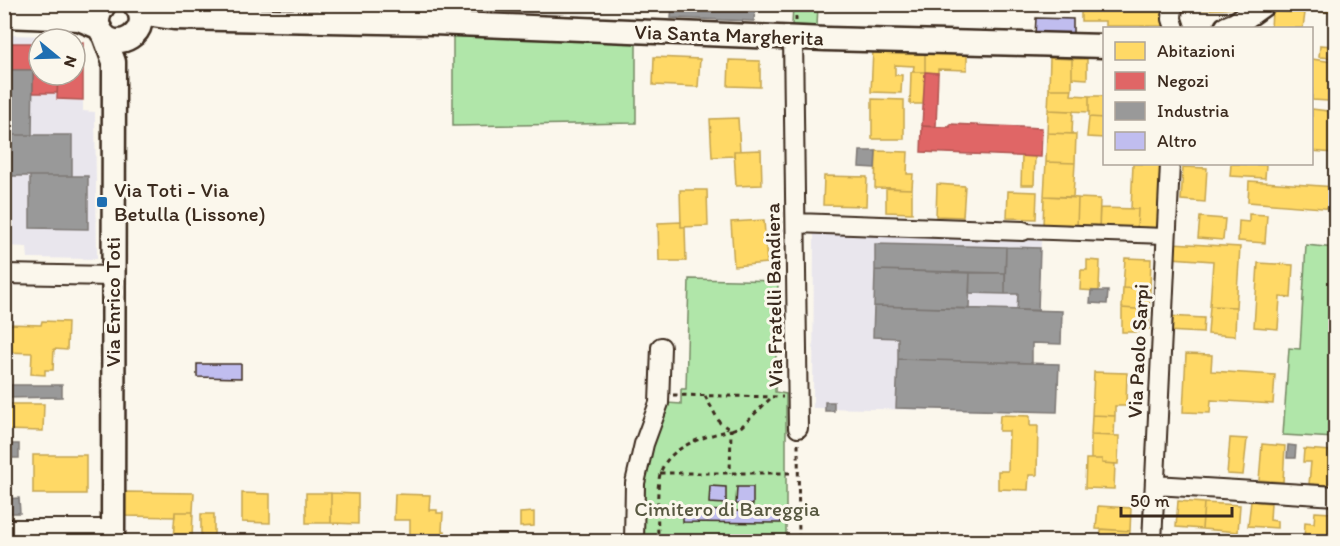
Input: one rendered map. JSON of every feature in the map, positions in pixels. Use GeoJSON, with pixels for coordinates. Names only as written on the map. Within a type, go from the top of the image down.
{"type":"FeatureCollection","features":[{"type":"Feature","properties":{"kind":"street"},"geometry":{"type":"LineString","coordinates":[[1173,4],[1172,19],[1175,27]]}},
{"type":"Feature","properties":{"kind":"street"},"geometry":{"type":"LineString","coordinates":[[1229,27],[1264,4]]}},
{"type":"Feature","properties":{"kind":"street","name":"Via Santa Margherita"},"geometry":{"type":"LineString","coordinates":[[98,19],[114,40],[134,19],[147,12],[174,18],[794,33],[1054,46],[1103,46]]}},
{"type":"Feature","properties":{"kind":"street"},"geometry":{"type":"LineString","coordinates":[[4,16],[98,19]]}},
{"type":"Feature","properties":{"kind":"street","name":"Via Enrico Toti"},"geometry":{"type":"LineString","coordinates":[[98,19],[114,62],[113,535]]}},
{"type":"Feature","properties":{"kind":"street","name":"Via Enrico Toti"},"geometry":{"type":"LineString","coordinates":[[114,62],[134,19]]}},
{"type":"Feature","properties":{"kind":"street","name":"Via Fratelli Bandiera"},"geometry":{"type":"LineString","coordinates":[[794,33],[798,428]]}},
{"type":"Feature","properties":{"kind":"street","name":"Via Paolo Sarpi"},"geometry":{"type":"LineString","coordinates":[[1152,542],[1170,165]]}},
{"type":"Feature","properties":{"kind":"street"},"geometry":{"type":"LineString","coordinates":[[796,224],[1166,236]]}},
{"type":"Feature","properties":{"kind":"street"},"geometry":{"type":"LineString","coordinates":[[4,274],[113,276]]}},
{"type":"Feature","properties":{"kind":"street"},"geometry":{"type":"LineString","coordinates":[[634,542],[635,483],[644,444],[659,403],[661,347]]}},
{"type":"Feature","properties":{"kind":"street"},"geometry":{"type":"LineString","coordinates":[[1155,485],[1335,496]]}},
{"type":"Feature","properties":{"kind":"street"},"geometry":{"type":"LineString","coordinates":[[4,529],[113,535]]}},
{"type":"Feature","properties":{"kind":"path"},"geometry":{"type":"LineString","coordinates":[[794,33],[796,4]]}},
{"type":"Feature","properties":{"kind":"path"},"geometry":{"type":"LineString","coordinates":[[659,395],[797,397]]}},
{"type":"Feature","properties":{"kind":"path"},"geometry":{"type":"LineString","coordinates":[[705,396],[720,423],[731,430]]}},
{"type":"Feature","properties":{"kind":"path"},"geometry":{"type":"LineString","coordinates":[[658,542],[660,474],[668,458],[702,437],[742,426],[772,397]]}},
{"type":"Feature","properties":{"kind":"path"},"geometry":{"type":"LineString","coordinates":[[798,428],[799,542]]}},
{"type":"Feature","properties":{"kind":"path"},"geometry":{"type":"LineString","coordinates":[[730,473],[731,430]]}},
{"type":"Feature","properties":{"kind":"path"},"geometry":{"type":"LineString","coordinates":[[660,474],[790,473]]}},
{"type":"Feature","properties":{"kind":"shaded area"},"geometry":{"type":"Polygon","coordinates":[[[5,35],[27,35],[27,87],[83,87],[83,111],[95,112],[97,259],[28,258],[27,247],[5,246],[5,35]]]}},
{"type":"Feature","properties":{"kind":"shaded area"},"geometry":{"type":"Polygon","coordinates":[[[814,233],[1041,240],[1038,310],[1061,344],[1032,343],[1032,363],[1059,364],[1057,412],[813,408],[814,233]]]}},
{"type":"Feature","properties":{"kind":"green space"},"geometry":{"type":"Polygon","coordinates":[[[793,5],[818,5],[817,26],[792,25],[793,5]]]}},
{"type":"Feature","properties":{"kind":"green space"},"geometry":{"type":"Polygon","coordinates":[[[453,35],[636,38],[636,123],[453,126],[453,35]]]}},
{"type":"Feature","properties":{"kind":"green space"},"geometry":{"type":"Polygon","coordinates":[[[1306,245],[1335,248],[1335,438],[1283,435],[1289,348],[1300,349],[1306,245]]]}},
{"type":"Feature","properties":{"kind":"green space","name":"Cimitero di Bareggia"},"geometry":{"type":"Polygon","coordinates":[[[689,279],[778,281],[775,392],[786,394],[786,541],[644,542],[645,473],[656,431],[667,403],[681,404],[681,389],[686,389],[689,279]]]}},
{"type":"Feature","properties":{"kind":"building: Abitazioni"},"geometry":{"type":"Polygon","coordinates":[[[1081,4],[1168,5],[1168,26],[1105,26],[1105,21],[1081,21],[1081,4]]]}},
{"type":"Feature","properties":{"kind":"building: Abitazioni"},"geometry":{"type":"Polygon","coordinates":[[[1176,4],[1199,4],[1199,10],[1177,12],[1176,4]]]}},
{"type":"Feature","properties":{"kind":"building: Abitazioni"},"geometry":{"type":"Polygon","coordinates":[[[1199,4],[1223,4],[1224,9],[1199,10],[1199,4]]]}},
{"type":"Feature","properties":{"kind":"building: Abitazioni"},"geometry":{"type":"Polygon","coordinates":[[[1223,4],[1246,4],[1243,7],[1224,9],[1223,4]]]}},
{"type":"Feature","properties":{"kind":"building: Abitazioni"},"geometry":{"type":"Polygon","coordinates":[[[1304,4],[1336,4],[1336,13],[1304,10],[1304,4]]]}},
{"type":"Feature","properties":{"kind":"building: Abitazioni"},"geometry":{"type":"Polygon","coordinates":[[[1272,11],[1305,13],[1303,27],[1271,27],[1272,11]]]}},
{"type":"Feature","properties":{"kind":"building: Abitazioni"},"geometry":{"type":"Polygon","coordinates":[[[1320,45],[1334,46],[1333,58],[1319,57],[1320,45]]]}},
{"type":"Feature","properties":{"kind":"building: Abitazioni"},"geometry":{"type":"Polygon","coordinates":[[[873,50],[925,52],[925,72],[913,72],[914,66],[895,65],[895,75],[902,75],[901,93],[871,92],[873,50]]]}},
{"type":"Feature","properties":{"kind":"building: Abitazioni"},"geometry":{"type":"Polygon","coordinates":[[[925,52],[967,53],[967,70],[938,69],[938,73],[925,72],[925,52]]]}},
{"type":"Feature","properties":{"kind":"building: Abitazioni"},"geometry":{"type":"Polygon","coordinates":[[[654,57],[700,59],[698,87],[653,85],[654,57]]]}},
{"type":"Feature","properties":{"kind":"building: Abitazioni"},"geometry":{"type":"Polygon","coordinates":[[[1050,58],[1072,59],[1072,89],[1049,89],[1050,58]]]}},
{"type":"Feature","properties":{"kind":"building: Abitazioni"},"geometry":{"type":"Polygon","coordinates":[[[1072,59],[1087,59],[1087,79],[1072,78],[1072,59]]]}},
{"type":"Feature","properties":{"kind":"building: Abitazioni"},"geometry":{"type":"Polygon","coordinates":[[[1313,59],[1333,62],[1329,101],[1313,100],[1313,59]]]}},
{"type":"Feature","properties":{"kind":"building: Abitazioni"},"geometry":{"type":"Polygon","coordinates":[[[729,60],[760,61],[760,87],[728,86],[729,60]]]}},
{"type":"Feature","properties":{"kind":"building: Abitazioni"},"geometry":{"type":"Polygon","coordinates":[[[911,72],[925,72],[923,104],[910,104],[911,72]]]}},
{"type":"Feature","properties":{"kind":"building: Abitazioni"},"geometry":{"type":"Polygon","coordinates":[[[1049,89],[1072,89],[1071,95],[1089,96],[1089,112],[1048,110],[1049,89]]]}},
{"type":"Feature","properties":{"kind":"building: Abitazioni"},"geometry":{"type":"Polygon","coordinates":[[[1089,96],[1103,96],[1103,118],[1089,117],[1089,96]]]}},
{"type":"Feature","properties":{"kind":"building: Abitazioni"},"geometry":{"type":"Polygon","coordinates":[[[872,99],[904,100],[904,139],[872,139],[872,99]]]}},
{"type":"Feature","properties":{"kind":"building: Abitazioni"},"geometry":{"type":"Polygon","coordinates":[[[1313,109],[1336,112],[1333,153],[1313,151],[1313,109]]]}},
{"type":"Feature","properties":{"kind":"building: Abitazioni"},"geometry":{"type":"Polygon","coordinates":[[[1048,110],[1073,111],[1072,134],[1047,133],[1048,110]]]}},
{"type":"Feature","properties":{"kind":"building: Abitazioni"},"geometry":{"type":"Polygon","coordinates":[[[1089,117],[1103,118],[1103,138],[1087,137],[1089,117]]]}},
{"type":"Feature","properties":{"kind":"building: Abitazioni"},"geometry":{"type":"Polygon","coordinates":[[[738,118],[740,151],[734,151],[734,156],[712,157],[710,119],[738,118]]]}},
{"type":"Feature","properties":{"kind":"building: Abitazioni"},"geometry":{"type":"Polygon","coordinates":[[[1047,133],[1076,134],[1075,163],[1046,162],[1047,133]]]}},
{"type":"Feature","properties":{"kind":"building: Abitazioni"},"geometry":{"type":"Polygon","coordinates":[[[761,150],[762,185],[736,186],[734,151],[761,150]]]}},
{"type":"Feature","properties":{"kind":"building: Abitazioni"},"geometry":{"type":"Polygon","coordinates":[[[876,151],[908,152],[907,174],[913,174],[912,189],[875,188],[876,151]]]}},
{"type":"Feature","properties":{"kind":"building: Abitazioni"},"geometry":{"type":"Polygon","coordinates":[[[1022,156],[1035,157],[1034,185],[1021,185],[1022,156]]]}},
{"type":"Feature","properties":{"kind":"building: Abitazioni"},"geometry":{"type":"Polygon","coordinates":[[[1046,162],[1075,163],[1073,197],[1044,196],[1046,162]]]}},
{"type":"Feature","properties":{"kind":"building: Abitazioni"},"geometry":{"type":"Polygon","coordinates":[[[1133,165],[1162,165],[1159,231],[1137,230],[1138,209],[1131,209],[1133,165]]]}},
{"type":"Feature","properties":{"kind":"building: Abitazioni"},"geometry":{"type":"Polygon","coordinates":[[[1231,165],[1266,165],[1265,178],[1230,176],[1231,165]]]}},
{"type":"Feature","properties":{"kind":"building: Abitazioni"},"geometry":{"type":"Polygon","coordinates":[[[1183,167],[1207,168],[1205,202],[1181,200],[1183,167]]]}},
{"type":"Feature","properties":{"kind":"building: Abitazioni"},"geometry":{"type":"Polygon","coordinates":[[[824,176],[867,177],[866,206],[823,205],[824,176]]]}},
{"type":"Feature","properties":{"kind":"building: Abitazioni"},"geometry":{"type":"Polygon","coordinates":[[[1249,181],[1336,187],[1335,209],[1248,202],[1249,181]]]}},
{"type":"Feature","properties":{"kind":"building: Abitazioni"},"geometry":{"type":"Polygon","coordinates":[[[937,184],[965,186],[963,217],[936,216],[937,184]]]}},
{"type":"Feature","properties":{"kind":"building: Abitazioni"},"geometry":{"type":"Polygon","coordinates":[[[886,188],[912,189],[912,213],[886,212],[886,188]]]}},
{"type":"Feature","properties":{"kind":"building: Abitazioni"},"geometry":{"type":"Polygon","coordinates":[[[680,190],[707,190],[708,226],[681,227],[680,190]]]}},
{"type":"Feature","properties":{"kind":"building: Abitazioni"},"geometry":{"type":"Polygon","coordinates":[[[1008,191],[1037,192],[1036,219],[1007,218],[1008,191]]]}},
{"type":"Feature","properties":{"kind":"building: Abitazioni"},"geometry":{"type":"Polygon","coordinates":[[[1044,196],[1078,198],[1077,228],[1043,226],[1044,196]]]}},
{"type":"Feature","properties":{"kind":"building: Abitazioni"},"geometry":{"type":"Polygon","coordinates":[[[1078,198],[1100,199],[1099,229],[1077,228],[1078,198]]]}},
{"type":"Feature","properties":{"kind":"building: Abitazioni"},"geometry":{"type":"Polygon","coordinates":[[[1100,208],[1138,209],[1137,230],[1099,229],[1100,208]]]}},
{"type":"Feature","properties":{"kind":"building: Abitazioni"},"geometry":{"type":"Polygon","coordinates":[[[1249,214],[1267,215],[1265,243],[1238,241],[1239,221],[1249,222],[1249,214]]]}},
{"type":"Feature","properties":{"kind":"building: Abitazioni"},"geometry":{"type":"Polygon","coordinates":[[[1200,217],[1225,219],[1223,240],[1198,238],[1200,217]]]}},
{"type":"Feature","properties":{"kind":"building: Abitazioni"},"geometry":{"type":"Polygon","coordinates":[[[764,220],[767,263],[734,266],[731,222],[764,220]]]}},
{"type":"Feature","properties":{"kind":"building: Abitazioni"},"geometry":{"type":"Polygon","coordinates":[[[681,222],[681,227],[685,227],[686,261],[659,261],[658,223],[681,222]]]}},
{"type":"Feature","properties":{"kind":"building: Abitazioni"},"geometry":{"type":"Polygon","coordinates":[[[1172,243],[1240,247],[1236,307],[1210,306],[1213,261],[1171,258],[1172,243]]]}},
{"type":"Feature","properties":{"kind":"building: Abitazioni"},"geometry":{"type":"Polygon","coordinates":[[[1125,258],[1151,259],[1150,289],[1123,288],[1125,258]]]}},
{"type":"Feature","properties":{"kind":"building: Abitazioni"},"geometry":{"type":"Polygon","coordinates":[[[1087,260],[1100,261],[1099,291],[1080,290],[1081,270],[1087,270],[1087,260]]]}},
{"type":"Feature","properties":{"kind":"building: Abitazioni"},"geometry":{"type":"Polygon","coordinates":[[[1258,263],[1293,265],[1291,298],[1280,297],[1278,329],[1254,327],[1258,263]]]}},
{"type":"Feature","properties":{"kind":"building: Abitazioni"},"geometry":{"type":"Polygon","coordinates":[[[1123,288],[1150,289],[1149,310],[1122,308],[1123,288]]]}},
{"type":"Feature","properties":{"kind":"building: Abitazioni"},"geometry":{"type":"Polygon","coordinates":[[[1210,306],[1236,307],[1235,336],[1208,334],[1210,306]]]}},
{"type":"Feature","properties":{"kind":"building: Abitazioni"},"geometry":{"type":"Polygon","coordinates":[[[1122,308],[1149,310],[1149,329],[1140,328],[1140,332],[1122,332],[1122,308]]]}},
{"type":"Feature","properties":{"kind":"building: Abitazioni"},"geometry":{"type":"Polygon","coordinates":[[[1167,316],[1204,318],[1203,333],[1166,331],[1167,316]]]}},
{"type":"Feature","properties":{"kind":"building: Abitazioni"},"geometry":{"type":"Polygon","coordinates":[[[42,321],[68,322],[67,350],[54,349],[53,370],[45,370],[45,375],[31,374],[32,353],[7,352],[7,324],[41,325],[42,321]]]}},
{"type":"Feature","properties":{"kind":"building: Abitazioni"},"geometry":{"type":"Polygon","coordinates":[[[1186,354],[1212,355],[1211,371],[1275,375],[1273,404],[1211,400],[1210,413],[1183,412],[1186,354]]]}},
{"type":"Feature","properties":{"kind":"building: Abitazioni"},"geometry":{"type":"Polygon","coordinates":[[[1094,372],[1127,373],[1126,406],[1115,406],[1115,416],[1092,415],[1094,372]]]}},
{"type":"Feature","properties":{"kind":"building: Abitazioni"},"geometry":{"type":"Polygon","coordinates":[[[4,404],[44,404],[43,431],[4,430],[4,404]]]}},
{"type":"Feature","properties":{"kind":"building: Abitazioni"},"geometry":{"type":"Polygon","coordinates":[[[1000,415],[1030,416],[1030,426],[1038,426],[1037,475],[1029,475],[1028,490],[998,489],[998,471],[1008,471],[1009,431],[999,431],[1000,415]]]}},
{"type":"Feature","properties":{"kind":"building: Abitazioni"},"geometry":{"type":"Polygon","coordinates":[[[1092,415],[1115,416],[1114,436],[1091,435],[1092,415]]]}},
{"type":"Feature","properties":{"kind":"building: Abitazioni"},"geometry":{"type":"Polygon","coordinates":[[[1091,435],[1119,436],[1118,464],[1102,463],[1102,459],[1091,459],[1091,435]]]}},
{"type":"Feature","properties":{"kind":"building: Abitazioni"},"geometry":{"type":"Polygon","coordinates":[[[1230,438],[1247,439],[1243,475],[1227,474],[1230,438]]]}},
{"type":"Feature","properties":{"kind":"building: Abitazioni"},"geometry":{"type":"Polygon","coordinates":[[[1262,444],[1285,446],[1283,482],[1259,480],[1262,444]]]}},
{"type":"Feature","properties":{"kind":"building: Abitazioni"},"geometry":{"type":"Polygon","coordinates":[[[1304,449],[1332,451],[1330,485],[1309,484],[1311,462],[1303,462],[1304,449]]]}},
{"type":"Feature","properties":{"kind":"building: Abitazioni"},"geometry":{"type":"Polygon","coordinates":[[[33,455],[86,455],[86,494],[33,494],[33,455]]]}},
{"type":"Feature","properties":{"kind":"building: Abitazioni"},"geometry":{"type":"Polygon","coordinates":[[[1086,459],[1102,459],[1102,463],[1115,464],[1114,489],[1085,488],[1086,459]]]}},
{"type":"Feature","properties":{"kind":"building: Abitazioni"},"geometry":{"type":"Polygon","coordinates":[[[124,492],[194,493],[193,512],[175,512],[175,517],[125,516],[124,492]]]}},
{"type":"Feature","properties":{"kind":"building: Abitazioni"},"geometry":{"type":"Polygon","coordinates":[[[242,493],[270,494],[270,523],[242,522],[242,493]]]}},
{"type":"Feature","properties":{"kind":"building: Abitazioni"},"geometry":{"type":"Polygon","coordinates":[[[306,493],[331,493],[331,523],[306,523],[306,493]]]}},
{"type":"Feature","properties":{"kind":"building: Abitazioni"},"geometry":{"type":"Polygon","coordinates":[[[331,493],[358,494],[358,524],[331,523],[331,493]]]}},
{"type":"Feature","properties":{"kind":"building: Abitazioni"},"geometry":{"type":"Polygon","coordinates":[[[395,494],[430,495],[429,510],[443,513],[442,531],[445,531],[445,542],[410,542],[410,520],[394,520],[395,494]]]}},
{"type":"Feature","properties":{"kind":"building: Abitazioni"},"geometry":{"type":"Polygon","coordinates":[[[1178,501],[1204,503],[1202,529],[1176,527],[1178,501]]]}},
{"type":"Feature","properties":{"kind":"building: Abitazioni"},"geometry":{"type":"Polygon","coordinates":[[[1251,501],[1271,503],[1270,520],[1277,521],[1277,528],[1248,526],[1251,501]]]}},
{"type":"Feature","properties":{"kind":"building: Abitazioni"},"geometry":{"type":"Polygon","coordinates":[[[1204,503],[1240,505],[1238,532],[1202,529],[1204,503]]]}},
{"type":"Feature","properties":{"kind":"building: Abitazioni"},"geometry":{"type":"Polygon","coordinates":[[[1098,506],[1131,508],[1130,531],[1096,529],[1098,506]]]}},
{"type":"Feature","properties":{"kind":"building: Abitazioni"},"geometry":{"type":"Polygon","coordinates":[[[175,512],[193,512],[192,539],[173,539],[175,512]]]}},
{"type":"Feature","properties":{"kind":"building: Abitazioni"},"geometry":{"type":"Polygon","coordinates":[[[534,512],[534,526],[520,527],[520,513],[534,512]]]}},
{"type":"Feature","properties":{"kind":"building: Abitazioni"},"geometry":{"type":"Polygon","coordinates":[[[1315,512],[1331,513],[1329,542],[1304,540],[1305,522],[1314,523],[1315,512]]]}},
{"type":"Feature","properties":{"kind":"building: Abitazioni"},"geometry":{"type":"Polygon","coordinates":[[[201,514],[214,514],[214,542],[201,542],[201,514]]]}},
{"type":"Feature","properties":{"kind":"building: Abitazioni"},"geometry":{"type":"Polygon","coordinates":[[[1101,529],[1130,531],[1129,542],[1101,542],[1101,529]]]}},
{"type":"Feature","properties":{"kind":"building: Abitazioni"},"geometry":{"type":"Polygon","coordinates":[[[126,537],[144,537],[143,542],[126,542],[126,537]]]}},
{"type":"Feature","properties":{"kind":"building: Abitazioni"},"geometry":{"type":"Polygon","coordinates":[[[273,537],[273,542],[241,542],[241,538],[273,537]]]}},
{"type":"Feature","properties":{"kind":"building: Abitazioni"},"geometry":{"type":"Polygon","coordinates":[[[295,538],[332,539],[331,542],[295,542],[295,538]]]}},
{"type":"Feature","properties":{"kind":"building: Negozi"},"geometry":{"type":"Polygon","coordinates":[[[5,43],[27,43],[27,70],[5,70],[5,43]]]}},
{"type":"Feature","properties":{"kind":"building: Negozi"},"geometry":{"type":"Polygon","coordinates":[[[925,72],[938,73],[936,127],[922,126],[925,72]]]}},
{"type":"Feature","properties":{"kind":"building: Negozi"},"geometry":{"type":"Polygon","coordinates":[[[33,87],[57,87],[57,93],[33,93],[33,87]]]}},
{"type":"Feature","properties":{"kind":"building: Negozi"},"geometry":{"type":"Polygon","coordinates":[[[58,87],[83,87],[83,100],[57,99],[58,87]]]}},
{"type":"Feature","properties":{"kind":"building: Negozi"},"geometry":{"type":"Polygon","coordinates":[[[950,124],[1042,128],[1041,157],[921,152],[922,126],[950,127],[950,124]]]}},
{"type":"Feature","properties":{"kind":"building: Industria"},"geometry":{"type":"Polygon","coordinates":[[[672,4],[682,4],[681,8],[755,11],[754,21],[671,18],[672,4]]]}},
{"type":"Feature","properties":{"kind":"building: Industria"},"geometry":{"type":"Polygon","coordinates":[[[4,70],[27,70],[27,87],[33,87],[32,135],[4,135],[4,70]]]}},
{"type":"Feature","properties":{"kind":"building: Industria"},"geometry":{"type":"Polygon","coordinates":[[[4,135],[72,135],[72,176],[4,176],[4,135]]]}},
{"type":"Feature","properties":{"kind":"building: Industria"},"geometry":{"type":"Polygon","coordinates":[[[860,151],[876,151],[875,168],[859,167],[860,151]]]}},
{"type":"Feature","properties":{"kind":"building: Industria"},"geometry":{"type":"Polygon","coordinates":[[[30,176],[88,176],[88,229],[30,228],[30,176]]]}},
{"type":"Feature","properties":{"kind":"building: Industria"},"geometry":{"type":"Polygon","coordinates":[[[875,244],[1006,247],[1005,273],[875,270],[875,244]]]}},
{"type":"Feature","properties":{"kind":"building: Industria"},"geometry":{"type":"Polygon","coordinates":[[[1006,247],[1040,248],[1038,311],[1017,310],[1018,294],[1005,294],[1006,247]]]}},
{"type":"Feature","properties":{"kind":"building: Industria"},"geometry":{"type":"Polygon","coordinates":[[[875,270],[970,273],[969,309],[874,306],[875,270]]]}},
{"type":"Feature","properties":{"kind":"building: Industria"},"geometry":{"type":"Polygon","coordinates":[[[970,273],[1005,273],[1005,294],[969,293],[970,273]]]}},
{"type":"Feature","properties":{"kind":"building: Industria"},"geometry":{"type":"Polygon","coordinates":[[[1091,291],[1108,291],[1107,304],[1090,303],[1091,291]]]}},
{"type":"Feature","properties":{"kind":"building: Industria"},"geometry":{"type":"Polygon","coordinates":[[[874,306],[1062,311],[1061,344],[1032,343],[1032,363],[898,359],[898,338],[873,337],[874,306]]]}},
{"type":"Feature","properties":{"kind":"building: Industria"},"geometry":{"type":"Polygon","coordinates":[[[898,359],[1059,364],[1057,412],[896,408],[898,359]]]}},
{"type":"Feature","properties":{"kind":"building: Industria"},"geometry":{"type":"Polygon","coordinates":[[[4,385],[62,385],[62,397],[4,398],[4,385]]]}},
{"type":"Feature","properties":{"kind":"building: Industria"},"geometry":{"type":"Polygon","coordinates":[[[825,402],[834,402],[834,411],[825,411],[825,402]]]}},
{"type":"Feature","properties":{"kind":"building: Industria"},"geometry":{"type":"Polygon","coordinates":[[[4,444],[19,444],[19,458],[4,458],[4,444]]]}},
{"type":"Feature","properties":{"kind":"building: Industria"},"geometry":{"type":"Polygon","coordinates":[[[1288,445],[1296,446],[1295,458],[1287,458],[1288,445]]]}},
{"type":"Feature","properties":{"kind":"building: Industria"},"geometry":{"type":"Polygon","coordinates":[[[19,498],[20,513],[4,513],[4,499],[19,498]]]}},
{"type":"Feature","properties":{"kind":"building: Altro"},"geometry":{"type":"Polygon","coordinates":[[[1036,18],[1073,19],[1073,35],[1035,35],[1036,18]]]}},
{"type":"Feature","properties":{"kind":"building: Altro"},"geometry":{"type":"Polygon","coordinates":[[[197,364],[241,364],[241,378],[197,377],[197,364]]]}},
{"type":"Feature","properties":{"kind":"building: Altro"},"geometry":{"type":"Polygon","coordinates":[[[710,486],[726,487],[726,504],[709,503],[710,486]]]}},
{"type":"Feature","properties":{"kind":"building: Altro"},"geometry":{"type":"Polygon","coordinates":[[[737,487],[753,487],[753,505],[736,504],[737,487]]]}},
{"type":"Feature","properties":{"kind":"building: Altro"},"geometry":{"type":"Polygon","coordinates":[[[683,510],[781,512],[781,523],[683,522],[683,510]]]}},
{"type":"Feature","properties":{"kind":"place","name":"Via Toti - Via Betulla (Lissone)"},"geometry":{"type":"Point","coordinates":[102,202]}}]}
